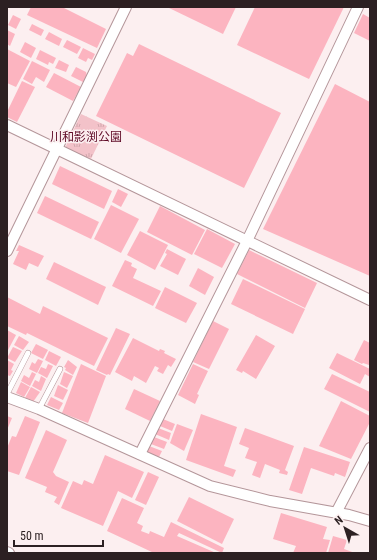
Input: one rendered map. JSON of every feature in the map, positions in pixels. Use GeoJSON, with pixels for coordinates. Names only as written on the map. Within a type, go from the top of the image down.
{"type":"FeatureCollection","features":[{"type":"Feature","properties":{"kind":"street"},"geometry":{"type":"LineString","coordinates":[[7,251],[126,7]]}},
{"type":"Feature","properties":{"kind":"street"},"geometry":{"type":"LineString","coordinates":[[140,454],[247,241],[358,7]]}},
{"type":"Feature","properties":{"kind":"street"},"geometry":{"type":"LineString","coordinates":[[7,125],[370,300]]}},
{"type":"Feature","properties":{"kind":"street"},"geometry":{"type":"LineString","coordinates":[[7,397],[140,454],[210,486],[270,501],[370,521]]}},
{"type":"Feature","properties":{"kind":"street"},"geometry":{"type":"LineString","coordinates":[[336,513],[370,448]]}},
{"type":"Feature","properties":{"kind":"lane"},"geometry":{"type":"LineString","coordinates":[[7,394],[28,353]]}},
{"type":"Feature","properties":{"kind":"lane"},"geometry":{"type":"LineString","coordinates":[[39,410],[60,369]]}},
{"type":"Feature","properties":{"kind":"green space","name":"川和影渕公園"},"geometry":{"type":"Polygon","coordinates":[[[81,114],[107,126],[91,159],[65,148],[81,114]]]}},
{"type":"Feature","properties":{"kind":"building"},"geometry":{"type":"Polygon","coordinates":[[[31,7],[62,7],[106,29],[97,48],[27,15],[31,7]]]}},
{"type":"Feature","properties":{"kind":"building"},"geometry":{"type":"Polygon","coordinates":[[[167,7],[236,7],[223,34],[167,7]]]}},
{"type":"Feature","properties":{"kind":"building"},"geometry":{"type":"Polygon","coordinates":[[[255,7],[344,7],[309,79],[237,45],[255,7]]]}},
{"type":"Feature","properties":{"kind":"building"},"geometry":{"type":"Polygon","coordinates":[[[363,14],[370,18],[370,41],[354,33],[363,14]]]}},
{"type":"Feature","properties":{"kind":"building"},"geometry":{"type":"Polygon","coordinates":[[[13,15],[21,19],[16,29],[8,25],[13,15]]]}},
{"type":"Feature","properties":{"kind":"building"},"geometry":{"type":"Polygon","coordinates":[[[32,24],[44,30],[41,36],[29,30],[32,24]]]}},
{"type":"Feature","properties":{"kind":"building"},"geometry":{"type":"Polygon","coordinates":[[[7,30],[15,34],[10,46],[7,44],[7,30]]]}},
{"type":"Feature","properties":{"kind":"building"},"geometry":{"type":"Polygon","coordinates":[[[49,32],[62,39],[59,46],[45,39],[49,32]]]}},
{"type":"Feature","properties":{"kind":"building"},"geometry":{"type":"Polygon","coordinates":[[[67,40],[81,47],[77,54],[63,47],[67,40]]]}},
{"type":"Feature","properties":{"kind":"building"},"geometry":{"type":"Polygon","coordinates":[[[25,42],[36,48],[31,58],[20,52],[25,42]]]}},
{"type":"Feature","properties":{"kind":"building"},"geometry":{"type":"Polygon","coordinates":[[[139,44],[281,113],[244,188],[96,116],[127,53],[133,56],[139,44]]]}},
{"type":"Feature","properties":{"kind":"building"},"geometry":{"type":"Polygon","coordinates":[[[83,48],[95,54],[92,60],[88,58],[86,62],[78,58],[83,48]]]}},
{"type":"Feature","properties":{"kind":"building"},"geometry":{"type":"Polygon","coordinates":[[[7,49],[30,61],[16,87],[7,83],[7,49]]]}},
{"type":"Feature","properties":{"kind":"building"},"geometry":{"type":"Polygon","coordinates":[[[40,50],[56,58],[53,64],[49,62],[48,65],[36,59],[40,50]]]}},
{"type":"Feature","properties":{"kind":"building"},"geometry":{"type":"Polygon","coordinates":[[[59,60],[69,65],[66,72],[55,68],[59,60]]]}},
{"type":"Feature","properties":{"kind":"building"},"geometry":{"type":"Polygon","coordinates":[[[32,61],[50,70],[44,82],[36,77],[32,84],[23,79],[32,61]]]}},
{"type":"Feature","properties":{"kind":"building"},"geometry":{"type":"Polygon","coordinates":[[[76,67],[86,72],[87,76],[83,82],[71,76],[76,67]]]}},
{"type":"Feature","properties":{"kind":"building"},"geometry":{"type":"Polygon","coordinates":[[[54,73],[81,87],[73,101],[46,87],[54,73]]]}},
{"type":"Feature","properties":{"kind":"building"},"geometry":{"type":"Polygon","coordinates":[[[22,81],[35,87],[17,122],[7,117],[7,112],[22,81]]]}},
{"type":"Feature","properties":{"kind":"building"},"geometry":{"type":"Polygon","coordinates":[[[335,84],[370,102],[370,276],[263,229],[335,84]]]}},
{"type":"Feature","properties":{"kind":"building"},"geometry":{"type":"Polygon","coordinates":[[[60,166],[112,191],[104,209],[52,184],[60,166]]]}},
{"type":"Feature","properties":{"kind":"building"},"geometry":{"type":"Polygon","coordinates":[[[118,189],[128,194],[121,207],[112,202],[118,189]]]}},
{"type":"Feature","properties":{"kind":"building"},"geometry":{"type":"Polygon","coordinates":[[[45,196],[99,222],[91,239],[37,213],[45,196]]]}},
{"type":"Feature","properties":{"kind":"building"},"geometry":{"type":"Polygon","coordinates":[[[111,205],[139,219],[121,253],[94,239],[111,205]]]}},
{"type":"Feature","properties":{"kind":"building"},"geometry":{"type":"Polygon","coordinates":[[[160,206],[205,230],[192,255],[147,232],[160,206]]]}},
{"type":"Feature","properties":{"kind":"building"},"geometry":{"type":"Polygon","coordinates":[[[207,229],[235,244],[222,268],[194,254],[207,229]]]}},
{"type":"Feature","properties":{"kind":"building"},"geometry":{"type":"Polygon","coordinates":[[[140,231],[168,245],[155,270],[127,255],[140,231]]]}},
{"type":"Feature","properties":{"kind":"building"},"geometry":{"type":"Polygon","coordinates":[[[19,245],[44,256],[38,267],[29,263],[26,270],[13,264],[19,251],[16,251],[19,245]]]}},
{"type":"Feature","properties":{"kind":"building"},"geometry":{"type":"Polygon","coordinates":[[[167,249],[186,259],[178,275],[160,266],[167,254],[165,253],[167,249]]]}},
{"type":"Feature","properties":{"kind":"building"},"geometry":{"type":"Polygon","coordinates":[[[249,250],[317,283],[305,308],[237,274],[249,250]]]}},
{"type":"Feature","properties":{"kind":"building"},"geometry":{"type":"Polygon","coordinates":[[[125,260],[132,263],[131,266],[137,269],[133,278],[161,291],[153,306],[112,286],[125,260]]]}},
{"type":"Feature","properties":{"kind":"building"},"geometry":{"type":"Polygon","coordinates":[[[54,262],[106,287],[98,305],[46,279],[54,262]]]}},
{"type":"Feature","properties":{"kind":"building"},"geometry":{"type":"Polygon","coordinates":[[[198,268],[214,277],[205,295],[189,286],[198,268]]]}},
{"type":"Feature","properties":{"kind":"building"},"geometry":{"type":"Polygon","coordinates":[[[243,279],[305,309],[293,334],[231,304],[243,279]]]}},
{"type":"Feature","properties":{"kind":"building"},"geometry":{"type":"Polygon","coordinates":[[[165,287],[197,303],[186,323],[155,308],[165,287]]]}},
{"type":"Feature","properties":{"kind":"building"},"geometry":{"type":"Polygon","coordinates":[[[7,297],[40,314],[43,306],[108,338],[94,366],[27,333],[26,335],[7,326],[7,297]]]}},
{"type":"Feature","properties":{"kind":"building"},"geometry":{"type":"Polygon","coordinates":[[[213,321],[229,329],[209,369],[193,362],[213,321]]]}},
{"type":"Feature","properties":{"kind":"building"},"geometry":{"type":"Polygon","coordinates":[[[116,328],[130,334],[110,375],[107,375],[96,370],[116,328]]]}},
{"type":"Feature","properties":{"kind":"building"},"geometry":{"type":"Polygon","coordinates":[[[7,330],[16,335],[7,352],[7,330]]]}},
{"type":"Feature","properties":{"kind":"building"},"geometry":{"type":"Polygon","coordinates":[[[256,335],[275,346],[256,379],[243,371],[242,373],[236,370],[256,335]]]}},
{"type":"Feature","properties":{"kind":"building"},"geometry":{"type":"Polygon","coordinates":[[[19,336],[29,342],[23,350],[14,345],[19,336]]]}},
{"type":"Feature","properties":{"kind":"building"},"geometry":{"type":"Polygon","coordinates":[[[133,338],[159,351],[160,349],[165,351],[164,353],[176,359],[171,367],[168,365],[163,374],[157,371],[159,368],[155,366],[146,383],[134,376],[132,381],[115,372],[133,338]]]}},
{"type":"Feature","properties":{"kind":"building"},"geometry":{"type":"Polygon","coordinates":[[[364,340],[370,343],[369,365],[362,364],[354,360],[364,340]]]}},
{"type":"Feature","properties":{"kind":"building"},"geometry":{"type":"Polygon","coordinates":[[[36,344],[48,350],[43,359],[31,353],[36,344]]]}},
{"type":"Feature","properties":{"kind":"building"},"geometry":{"type":"Polygon","coordinates":[[[13,347],[22,351],[15,362],[7,358],[13,347]]]}},
{"type":"Feature","properties":{"kind":"building"},"geometry":{"type":"Polygon","coordinates":[[[49,351],[61,357],[56,366],[45,360],[49,351]]]}},
{"type":"Feature","properties":{"kind":"building"},"geometry":{"type":"Polygon","coordinates":[[[337,353],[370,369],[370,377],[365,374],[360,384],[329,368],[337,353]]]}},
{"type":"Feature","properties":{"kind":"building"},"geometry":{"type":"Polygon","coordinates":[[[38,359],[43,361],[37,373],[29,369],[32,362],[35,364],[38,359]]]}},
{"type":"Feature","properties":{"kind":"building"},"geometry":{"type":"Polygon","coordinates":[[[7,360],[14,364],[11,370],[13,371],[10,376],[7,375],[7,360]]]}},
{"type":"Feature","properties":{"kind":"building"},"geometry":{"type":"Polygon","coordinates":[[[68,360],[77,367],[73,375],[65,370],[66,368],[64,367],[68,360]]]}},
{"type":"Feature","properties":{"kind":"building"},"geometry":{"type":"Polygon","coordinates":[[[48,364],[53,366],[47,378],[38,373],[41,367],[46,369],[48,364]]]}},
{"type":"Feature","properties":{"kind":"building"},"geometry":{"type":"Polygon","coordinates":[[[81,364],[106,376],[88,423],[62,413],[81,364]]]}},
{"type":"Feature","properties":{"kind":"building"},"geometry":{"type":"Polygon","coordinates":[[[193,364],[208,371],[197,394],[199,395],[195,404],[178,395],[193,364]]]}},
{"type":"Feature","properties":{"kind":"building"},"geometry":{"type":"Polygon","coordinates":[[[32,372],[36,374],[30,386],[21,381],[24,375],[29,378],[32,372]]]}},
{"type":"Feature","properties":{"kind":"building"},"geometry":{"type":"Polygon","coordinates":[[[64,372],[73,376],[67,388],[60,384],[64,372]]]}},
{"type":"Feature","properties":{"kind":"building"},"geometry":{"type":"Polygon","coordinates":[[[332,374],[370,392],[370,412],[324,389],[332,374]]]}},
{"type":"Feature","properties":{"kind":"building"},"geometry":{"type":"Polygon","coordinates":[[[41,376],[46,379],[41,391],[32,386],[35,380],[39,382],[41,376]]]}},
{"type":"Feature","properties":{"kind":"building"},"geometry":{"type":"Polygon","coordinates":[[[21,382],[30,387],[24,397],[16,393],[21,382]]]}},
{"type":"Feature","properties":{"kind":"building"},"geometry":{"type":"Polygon","coordinates":[[[58,385],[68,390],[63,400],[54,396],[58,385]]]}},
{"type":"Feature","properties":{"kind":"building"},"geometry":{"type":"Polygon","coordinates":[[[31,387],[40,392],[33,402],[25,398],[31,387]]]}},
{"type":"Feature","properties":{"kind":"building"},"geometry":{"type":"Polygon","coordinates":[[[134,389],[160,401],[150,421],[125,409],[134,389]]]}},
{"type":"Feature","properties":{"kind":"building"},"geometry":{"type":"Polygon","coordinates":[[[51,397],[63,403],[59,410],[47,405],[51,397]]]}},
{"type":"Feature","properties":{"kind":"building"},"geometry":{"type":"Polygon","coordinates":[[[341,401],[370,416],[370,422],[351,459],[319,446],[341,401]]]}},
{"type":"Feature","properties":{"kind":"building"},"geometry":{"type":"Polygon","coordinates":[[[201,414],[237,427],[224,466],[236,470],[233,477],[186,460],[201,414]]]}},
{"type":"Feature","properties":{"kind":"building"},"geometry":{"type":"Polygon","coordinates":[[[7,416],[12,418],[7,430],[7,416]]]}},
{"type":"Feature","properties":{"kind":"building"},"geometry":{"type":"Polygon","coordinates":[[[25,416],[40,422],[19,475],[7,471],[7,448],[12,436],[16,437],[25,416]]]}},
{"type":"Feature","properties":{"kind":"building"},"geometry":{"type":"Polygon","coordinates":[[[163,419],[175,424],[172,431],[160,426],[163,419]]]}},
{"type":"Feature","properties":{"kind":"building"},"geometry":{"type":"Polygon","coordinates":[[[177,424],[193,430],[184,451],[170,443],[177,424]]]}},
{"type":"Feature","properties":{"kind":"building"},"geometry":{"type":"Polygon","coordinates":[[[158,428],[171,433],[169,440],[155,434],[158,428]]]}},
{"type":"Feature","properties":{"kind":"building"},"geometry":{"type":"Polygon","coordinates":[[[245,428],[294,446],[285,470],[288,472],[287,475],[279,473],[280,470],[265,464],[260,478],[252,475],[257,462],[245,458],[249,448],[239,444],[245,428]]]}},
{"type":"Feature","properties":{"kind":"building"},"geometry":{"type":"Polygon","coordinates":[[[46,430],[67,440],[53,472],[56,476],[69,482],[59,505],[54,502],[57,497],[45,492],[47,487],[25,478],[46,430]]]}},
{"type":"Feature","properties":{"kind":"building"},"geometry":{"type":"Polygon","coordinates":[[[154,437],[167,442],[164,449],[151,444],[154,437]]]}},
{"type":"Feature","properties":{"kind":"building"},"geometry":{"type":"Polygon","coordinates":[[[149,446],[162,451],[159,457],[147,452],[149,446]]]}},
{"type":"Feature","properties":{"kind":"building"},"geometry":{"type":"Polygon","coordinates":[[[304,447],[350,462],[345,477],[335,473],[334,476],[311,468],[302,494],[289,490],[304,447]]]}},
{"type":"Feature","properties":{"kind":"building"},"geometry":{"type":"Polygon","coordinates":[[[105,455],[144,472],[132,498],[118,491],[103,526],[61,508],[73,481],[82,485],[84,480],[93,484],[105,455]]]}},
{"type":"Feature","properties":{"kind":"building"},"geometry":{"type":"Polygon","coordinates":[[[148,472],[159,477],[146,505],[135,500],[148,472]]]}},
{"type":"Feature","properties":{"kind":"building"},"geometry":{"type":"Polygon","coordinates":[[[189,497],[234,519],[222,544],[177,521],[189,497]]]}},
{"type":"Feature","properties":{"kind":"building"},"geometry":{"type":"Polygon","coordinates":[[[122,498],[144,508],[137,523],[143,526],[141,531],[149,534],[150,531],[164,537],[171,522],[224,548],[222,553],[179,533],[177,536],[216,553],[154,553],[107,531],[122,498]]]}},
{"type":"Feature","properties":{"kind":"building"},"geometry":{"type":"Polygon","coordinates":[[[281,513],[327,527],[323,539],[330,540],[326,553],[293,553],[296,546],[273,539],[281,513]]]}},
{"type":"Feature","properties":{"kind":"building"},"geometry":{"type":"Polygon","coordinates":[[[333,536],[347,540],[344,549],[355,553],[328,553],[333,536]]]}}]}
